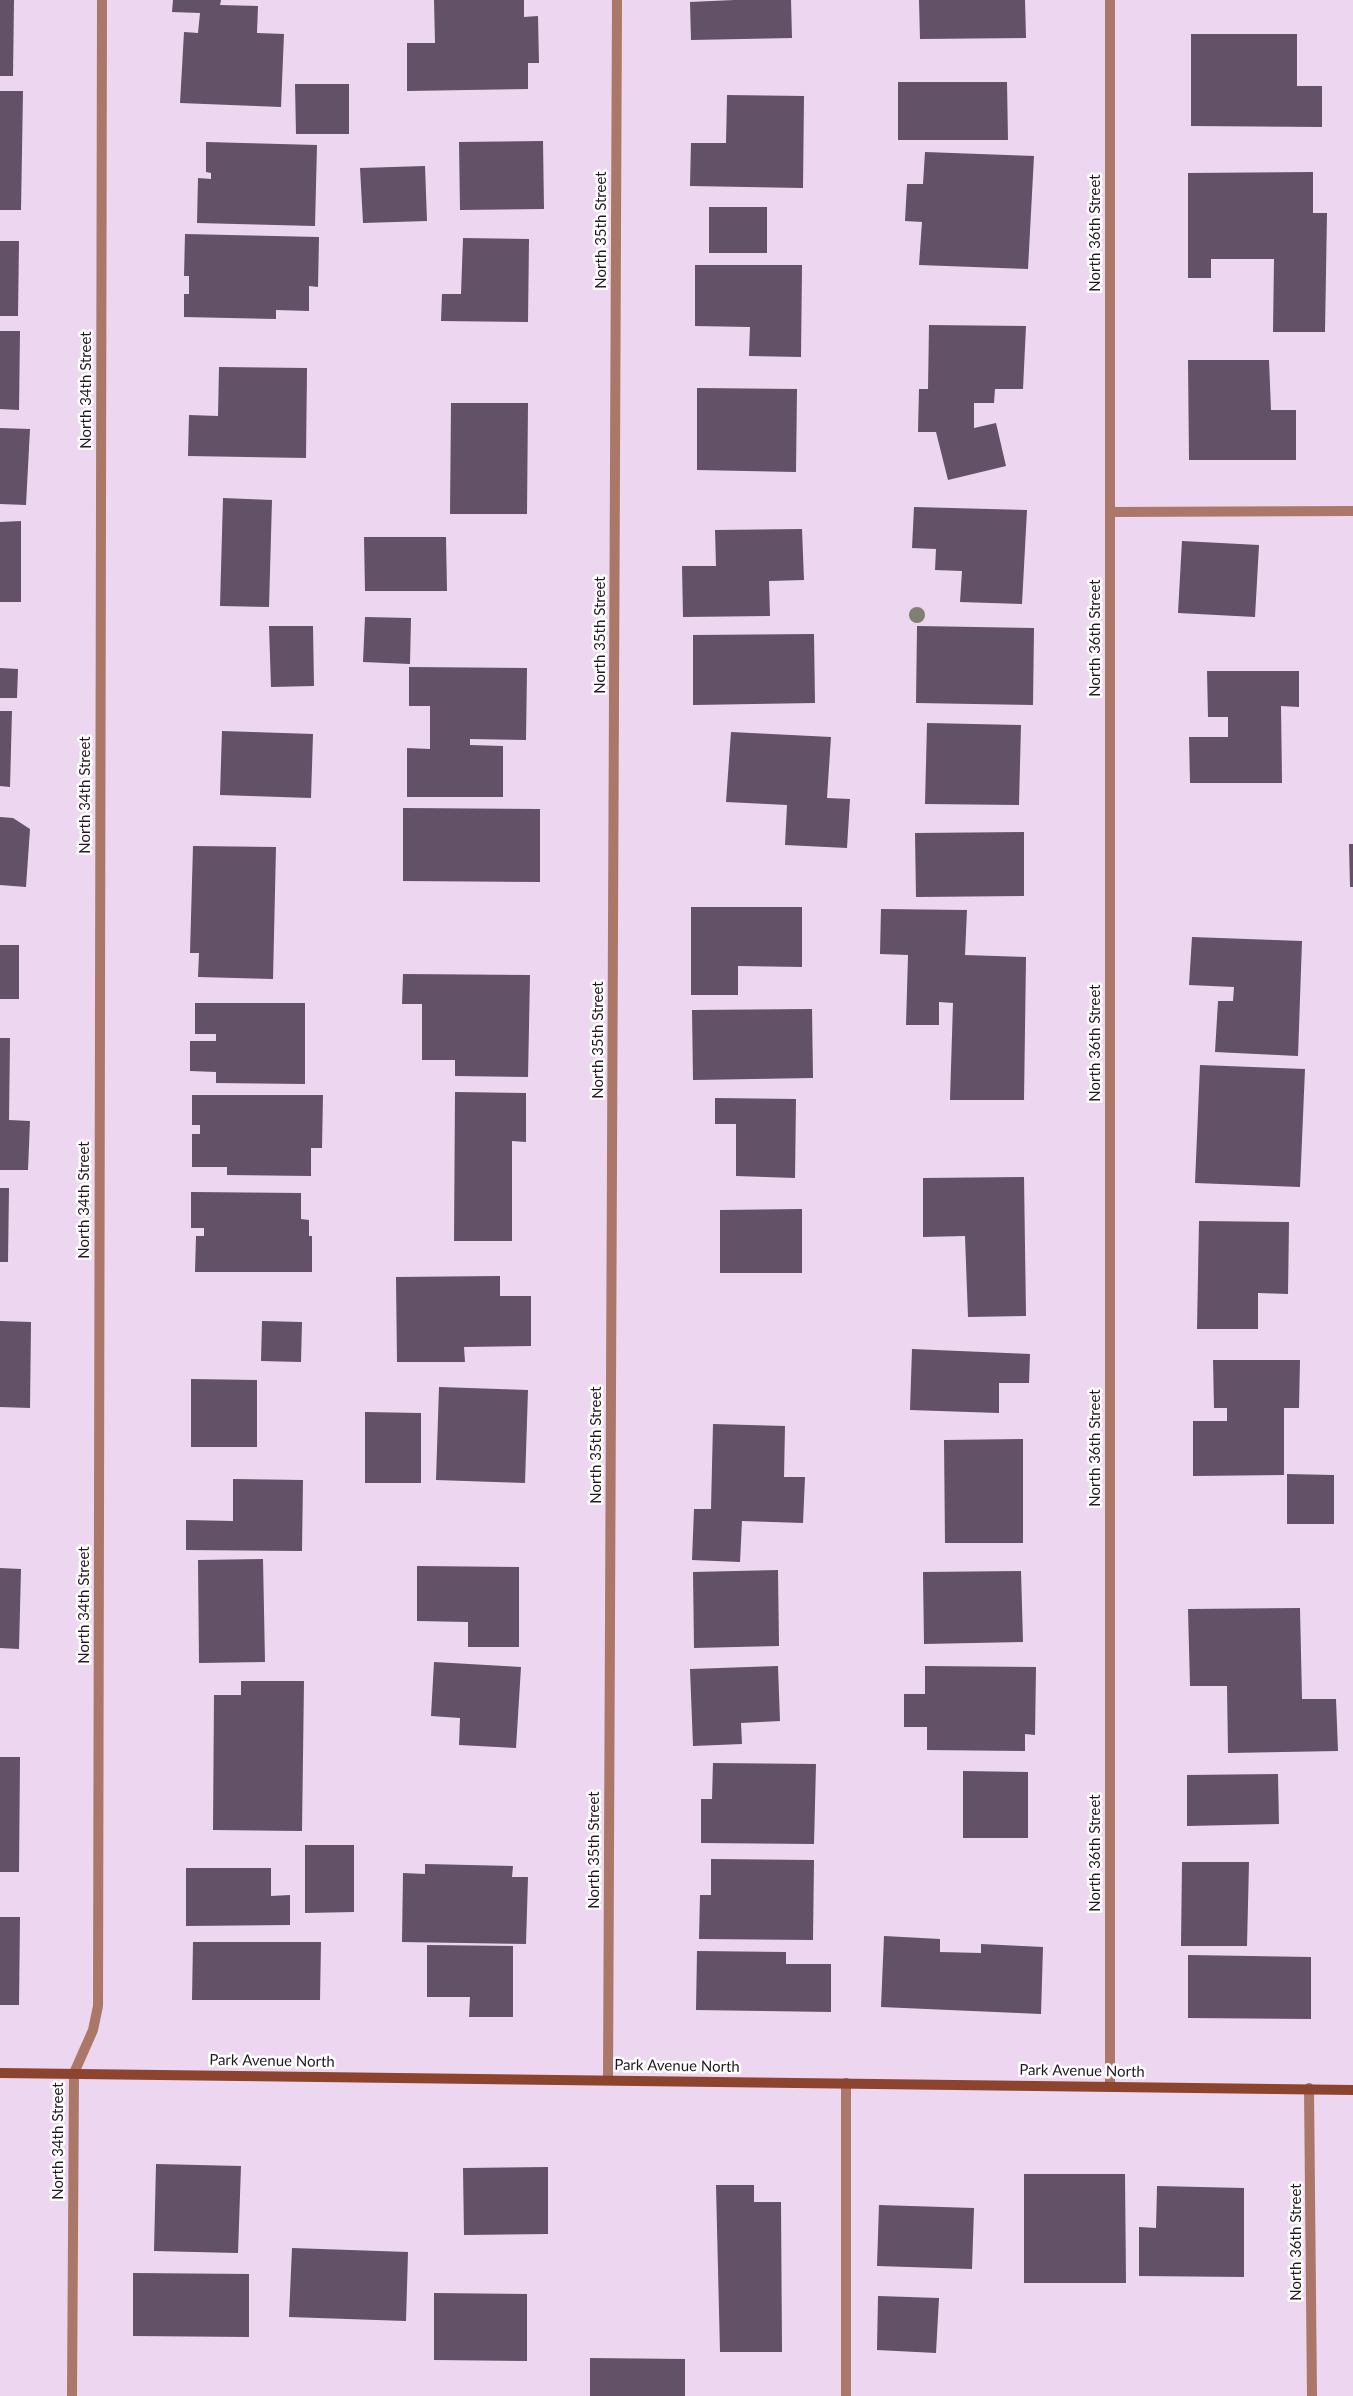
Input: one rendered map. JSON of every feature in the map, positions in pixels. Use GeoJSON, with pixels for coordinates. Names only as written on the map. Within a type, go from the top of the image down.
{"type":"FeatureCollection","features":[{"type":"Feature","properties":{"kind":"street","name":"North 34th Street"},"geometry":{"type":"LineString","coordinates":[[72,2396],[74,2074],[92,2030],[98,2006],[102,0]]}},
{"type":"Feature","properties":{"kind":"street","name":"North 35th Street"},"geometry":{"type":"LineString","coordinates":[[608,2080],[617,0]]}},
{"type":"Feature","properties":{"kind":"street","name":"North 36th Street"},"geometry":{"type":"LineString","coordinates":[[1110,0],[1110,2086]]}},
{"type":"Feature","properties":{"kind":"street"},"geometry":{"type":"LineString","coordinates":[[1110,512],[1353,511]]}},
{"type":"Feature","properties":{"kind":"street","name":"Park Avenue North"},"geometry":{"type":"LineString","coordinates":[[0,2073],[1353,2090]]}},
{"type":"Feature","properties":{"kind":"street"},"geometry":{"type":"LineString","coordinates":[[846,2083],[846,2396]]}},
{"type":"Feature","properties":{"kind":"street","name":"North 36th Street"},"geometry":{"type":"LineString","coordinates":[[1309,2088],[1312,2396]]}},
{"type":"Feature","properties":{"kind":"building"},"geometry":{"type":"Polygon","coordinates":[[[0,0],[14,0],[13,76],[0,76],[0,0]]]}},
{"type":"Feature","properties":{"kind":"building"},"geometry":{"type":"Polygon","coordinates":[[[173,0],[221,0],[220,5],[258,6],[257,33],[284,34],[281,107],[180,103],[184,32],[198,33],[200,13],[172,12],[173,0]]]}},
{"type":"Feature","properties":{"kind":"building"},"geometry":{"type":"Polygon","coordinates":[[[434,0],[524,0],[524,17],[538,16],[539,63],[528,63],[528,89],[407,91],[407,43],[435,43],[434,0]]]}},
{"type":"Feature","properties":{"kind":"building"},"geometry":{"type":"Polygon","coordinates":[[[791,0],[792,38],[691,40],[690,2],[791,0]]]}},
{"type":"Feature","properties":{"kind":"building"},"geometry":{"type":"Polygon","coordinates":[[[919,0],[1025,0],[1026,38],[920,39],[919,0]]]}},
{"type":"Feature","properties":{"kind":"building"},"geometry":{"type":"Polygon","coordinates":[[[1191,34],[1297,34],[1297,86],[1322,86],[1322,127],[1191,126],[1191,34]]]}},
{"type":"Feature","properties":{"kind":"building"},"geometry":{"type":"Polygon","coordinates":[[[898,82],[1007,82],[1008,140],[898,140],[898,82]]]}},
{"type":"Feature","properties":{"kind":"building"},"geometry":{"type":"Polygon","coordinates":[[[295,84],[349,84],[349,134],[296,134],[295,84]]]}},
{"type":"Feature","properties":{"kind":"building"},"geometry":{"type":"Polygon","coordinates":[[[0,91],[23,91],[21,210],[0,210],[0,91]]]}},
{"type":"Feature","properties":{"kind":"building"},"geometry":{"type":"Polygon","coordinates":[[[727,95],[804,96],[803,188],[690,186],[691,143],[726,143],[727,95]]]}},
{"type":"Feature","properties":{"kind":"building"},"geometry":{"type":"Polygon","coordinates":[[[543,141],[544,209],[460,210],[459,142],[543,141]]]}},
{"type":"Feature","properties":{"kind":"building"},"geometry":{"type":"Polygon","coordinates":[[[206,142],[317,145],[315,226],[197,223],[198,178],[211,179],[211,173],[206,172],[206,142]]]}},
{"type":"Feature","properties":{"kind":"building"},"geometry":{"type":"Polygon","coordinates":[[[925,152],[1034,156],[1028,269],[919,265],[922,222],[905,221],[907,184],[923,184],[925,152]]]}},
{"type":"Feature","properties":{"kind":"building"},"geometry":{"type":"Polygon","coordinates":[[[425,166],[427,221],[363,223],[360,168],[425,166]]]}},
{"type":"Feature","properties":{"kind":"building"},"geometry":{"type":"Polygon","coordinates":[[[1313,172],[1313,213],[1327,213],[1325,332],[1273,332],[1274,259],[1211,259],[1211,278],[1188,278],[1188,173],[1313,172]]]}},
{"type":"Feature","properties":{"kind":"building"},"geometry":{"type":"Polygon","coordinates":[[[709,207],[767,207],[767,253],[709,253],[709,207]]]}},
{"type":"Feature","properties":{"kind":"building"},"geometry":{"type":"Polygon","coordinates":[[[185,234],[319,237],[318,287],[309,286],[309,311],[276,310],[276,319],[184,317],[184,294],[189,294],[189,276],[184,276],[185,234]]]}},
{"type":"Feature","properties":{"kind":"building"},"geometry":{"type":"Polygon","coordinates":[[[463,238],[529,239],[528,322],[441,321],[442,294],[461,294],[463,238]]]}},
{"type":"Feature","properties":{"kind":"building"},"geometry":{"type":"Polygon","coordinates":[[[0,241],[19,241],[18,316],[0,316],[0,241]]]}},
{"type":"Feature","properties":{"kind":"building"},"geometry":{"type":"Polygon","coordinates":[[[695,265],[802,265],[801,357],[749,356],[750,327],[695,326],[695,265]]]}},
{"type":"Feature","properties":{"kind":"building"},"geometry":{"type":"Polygon","coordinates":[[[929,325],[1026,326],[1023,389],[995,389],[994,403],[974,403],[974,428],[996,423],[1006,466],[948,480],[936,432],[918,432],[919,389],[928,389],[929,325]]]}},
{"type":"Feature","properties":{"kind":"building"},"geometry":{"type":"Polygon","coordinates":[[[0,331],[20,331],[19,410],[0,409],[0,331]]]}},
{"type":"Feature","properties":{"kind":"building"},"geometry":{"type":"Polygon","coordinates":[[[1188,360],[1269,360],[1271,410],[1296,410],[1296,460],[1189,460],[1188,360]]]}},
{"type":"Feature","properties":{"kind":"building"},"geometry":{"type":"Polygon","coordinates":[[[219,367],[307,368],[306,458],[188,456],[189,415],[218,416],[219,367]]]}},
{"type":"Feature","properties":{"kind":"building"},"geometry":{"type":"Polygon","coordinates":[[[697,388],[797,389],[796,472],[697,470],[697,388]]]}},
{"type":"Feature","properties":{"kind":"building"},"geometry":{"type":"Polygon","coordinates":[[[451,403],[528,403],[527,514],[450,514],[451,403]]]}},
{"type":"Feature","properties":{"kind":"building"},"geometry":{"type":"Polygon","coordinates":[[[0,428],[30,429],[26,505],[0,504],[0,428]]]}},
{"type":"Feature","properties":{"kind":"building"},"geometry":{"type":"Polygon","coordinates":[[[223,498],[272,500],[269,607],[220,606],[223,498]]]}},
{"type":"Feature","properties":{"kind":"building"},"geometry":{"type":"Polygon","coordinates":[[[914,507],[1027,510],[1022,604],[960,602],[962,571],[935,570],[936,549],[912,548],[914,507]]]}},
{"type":"Feature","properties":{"kind":"building"},"geometry":{"type":"Polygon","coordinates":[[[21,521],[21,602],[0,602],[0,522],[21,521]]]}},
{"type":"Feature","properties":{"kind":"building"},"geometry":{"type":"Polygon","coordinates":[[[802,529],[804,580],[769,581],[770,616],[683,617],[682,566],[716,566],[715,530],[802,529]]]}},
{"type":"Feature","properties":{"kind":"building"},"geometry":{"type":"Polygon","coordinates":[[[364,537],[446,537],[447,591],[365,591],[364,537]]]}},
{"type":"Feature","properties":{"kind":"building"},"geometry":{"type":"Polygon","coordinates":[[[1182,541],[1259,545],[1255,617],[1178,613],[1182,541]]]}},
{"type":"Feature","properties":{"kind":"building"},"geometry":{"type":"Polygon","coordinates":[[[365,617],[411,618],[410,664],[363,662],[365,617]]]}},
{"type":"Feature","properties":{"kind":"building"},"geometry":{"type":"Polygon","coordinates":[[[269,626],[313,626],[314,686],[271,687],[269,626]]]}},
{"type":"Feature","properties":{"kind":"building"},"geometry":{"type":"Polygon","coordinates":[[[917,626],[1034,628],[1033,705],[916,703],[917,626]]]}},
{"type":"Feature","properties":{"kind":"building"},"geometry":{"type":"Polygon","coordinates":[[[814,634],[815,703],[693,705],[693,635],[814,634]]]}},
{"type":"Feature","properties":{"kind":"building"},"geometry":{"type":"Polygon","coordinates":[[[409,667],[527,668],[526,740],[470,739],[470,745],[503,746],[503,797],[407,797],[407,748],[430,749],[430,706],[409,706],[409,667]]]}},
{"type":"Feature","properties":{"kind":"building"},"geometry":{"type":"Polygon","coordinates":[[[0,668],[18,669],[17,698],[0,698],[0,668]]]}},
{"type":"Feature","properties":{"kind":"building"},"geometry":{"type":"Polygon","coordinates":[[[1207,671],[1299,671],[1299,707],[1281,706],[1282,783],[1190,783],[1189,737],[1228,737],[1228,717],[1208,717],[1207,671]]]}},
{"type":"Feature","properties":{"kind":"building"},"geometry":{"type":"Polygon","coordinates":[[[0,711],[12,711],[10,787],[0,786],[0,711]]]}},
{"type":"Feature","properties":{"kind":"building"},"geometry":{"type":"Polygon","coordinates":[[[927,723],[1021,725],[1019,805],[925,804],[927,723]]]}},
{"type":"Feature","properties":{"kind":"building"},"geometry":{"type":"Polygon","coordinates":[[[222,731],[313,734],[311,798],[220,795],[222,731]]]}},
{"type":"Feature","properties":{"kind":"building"},"geometry":{"type":"Polygon","coordinates":[[[731,732],[831,737],[827,798],[850,799],[847,848],[785,845],[787,805],[726,802],[731,732]]]}},
{"type":"Feature","properties":{"kind":"building"},"geometry":{"type":"Polygon","coordinates":[[[403,808],[540,809],[540,882],[403,881],[403,808]]]}},
{"type":"Feature","properties":{"kind":"building"},"geometry":{"type":"Polygon","coordinates":[[[0,817],[13,818],[30,829],[26,887],[0,885],[0,817]]]}},
{"type":"Feature","properties":{"kind":"building"},"geometry":{"type":"Polygon","coordinates":[[[1024,832],[1024,896],[916,897],[915,833],[1024,832]]]}},
{"type":"Feature","properties":{"kind":"building"},"geometry":{"type":"Polygon","coordinates":[[[1349,844],[1353,844],[1353,887],[1350,887],[1349,844]]]}},
{"type":"Feature","properties":{"kind":"building"},"geometry":{"type":"Polygon","coordinates":[[[193,846],[276,847],[273,979],[198,977],[199,953],[190,953],[193,846]]]}},
{"type":"Feature","properties":{"kind":"building"},"geometry":{"type":"Polygon","coordinates":[[[691,907],[802,907],[802,967],[738,966],[738,995],[691,995],[691,907]]]}},
{"type":"Feature","properties":{"kind":"building"},"geometry":{"type":"Polygon","coordinates":[[[881,909],[967,910],[965,955],[1026,957],[1024,1100],[950,1100],[953,1003],[939,1002],[939,1025],[906,1025],[908,955],[880,954],[881,909]]]}},
{"type":"Feature","properties":{"kind":"building"},"geometry":{"type":"Polygon","coordinates":[[[1192,937],[1302,941],[1298,1056],[1215,1052],[1218,1001],[1233,1001],[1234,987],[1189,985],[1192,937]]]}},
{"type":"Feature","properties":{"kind":"building"},"geometry":{"type":"Polygon","coordinates":[[[0,945],[19,945],[19,999],[0,999],[0,945]]]}},
{"type":"Feature","properties":{"kind":"building"},"geometry":{"type":"Polygon","coordinates":[[[403,974],[530,975],[528,1077],[455,1076],[455,1060],[422,1060],[422,1004],[402,1004],[403,974]]]}},
{"type":"Feature","properties":{"kind":"building"},"geometry":{"type":"Polygon","coordinates":[[[195,1003],[305,1003],[305,1084],[216,1083],[216,1072],[190,1071],[190,1041],[216,1041],[216,1034],[195,1034],[195,1003]]]}},
{"type":"Feature","properties":{"kind":"building"},"geometry":{"type":"Polygon","coordinates":[[[812,1009],[813,1078],[693,1080],[692,1010],[812,1009]]]}},
{"type":"Feature","properties":{"kind":"building"},"geometry":{"type":"Polygon","coordinates":[[[0,1038],[10,1038],[9,1120],[30,1121],[28,1170],[0,1170],[0,1038]]]}},
{"type":"Feature","properties":{"kind":"building"},"geometry":{"type":"Polygon","coordinates":[[[1200,1065],[1305,1069],[1300,1187],[1195,1183],[1200,1065]]]}},
{"type":"Feature","properties":{"kind":"building"},"geometry":{"type":"Polygon","coordinates":[[[455,1092],[526,1093],[526,1142],[512,1141],[512,1241],[454,1241],[455,1092]]]}},
{"type":"Feature","properties":{"kind":"building"},"geometry":{"type":"Polygon","coordinates":[[[192,1095],[323,1095],[322,1148],[311,1148],[311,1176],[227,1175],[227,1167],[192,1167],[192,1134],[200,1134],[200,1125],[192,1125],[192,1095]]]}},
{"type":"Feature","properties":{"kind":"building"},"geometry":{"type":"Polygon","coordinates":[[[715,1098],[796,1099],[795,1178],[736,1176],[736,1124],[715,1124],[715,1098]]]}},
{"type":"Feature","properties":{"kind":"building"},"geometry":{"type":"Polygon","coordinates":[[[1024,1177],[1026,1316],[968,1317],[965,1236],[923,1237],[923,1178],[1024,1177]]]}},
{"type":"Feature","properties":{"kind":"building"},"geometry":{"type":"Polygon","coordinates":[[[0,1188],[9,1188],[8,1262],[0,1262],[0,1188]]]}},
{"type":"Feature","properties":{"kind":"building"},"geometry":{"type":"Polygon","coordinates":[[[191,1192],[301,1193],[301,1219],[309,1220],[309,1236],[312,1236],[312,1272],[195,1272],[196,1236],[204,1236],[204,1228],[191,1228],[191,1192]]]}},
{"type":"Feature","properties":{"kind":"building"},"geometry":{"type":"Polygon","coordinates":[[[802,1209],[802,1273],[720,1273],[720,1210],[802,1209]]]}},
{"type":"Feature","properties":{"kind":"building"},"geometry":{"type":"Polygon","coordinates":[[[1199,1221],[1289,1222],[1288,1294],[1258,1293],[1258,1329],[1197,1329],[1199,1221]]]}},
{"type":"Feature","properties":{"kind":"building"},"geometry":{"type":"Polygon","coordinates":[[[500,1276],[500,1296],[531,1296],[531,1346],[464,1347],[465,1362],[397,1362],[396,1277],[500,1276]]]}},
{"type":"Feature","properties":{"kind":"building"},"geometry":{"type":"Polygon","coordinates":[[[0,1321],[31,1322],[30,1408],[0,1407],[0,1321]]]}},
{"type":"Feature","properties":{"kind":"building"},"geometry":{"type":"Polygon","coordinates":[[[262,1321],[302,1322],[301,1362],[261,1361],[262,1321]]]}},
{"type":"Feature","properties":{"kind":"building"},"geometry":{"type":"Polygon","coordinates":[[[912,1349],[1030,1354],[1029,1383],[999,1383],[999,1413],[910,1410],[912,1349]]]}},
{"type":"Feature","properties":{"kind":"building"},"geometry":{"type":"Polygon","coordinates":[[[1213,1360],[1300,1360],[1299,1408],[1284,1408],[1284,1475],[1193,1476],[1193,1421],[1227,1421],[1227,1408],[1214,1408],[1213,1360]]]}},
{"type":"Feature","properties":{"kind":"building"},"geometry":{"type":"Polygon","coordinates":[[[191,1379],[257,1380],[257,1447],[191,1447],[191,1379]]]}},
{"type":"Feature","properties":{"kind":"building"},"geometry":{"type":"Polygon","coordinates":[[[439,1387],[528,1390],[525,1483],[436,1480],[439,1387]]]}},
{"type":"Feature","properties":{"kind":"building"},"geometry":{"type":"Polygon","coordinates":[[[365,1412],[421,1413],[421,1483],[365,1483],[365,1412]]]}},
{"type":"Feature","properties":{"kind":"building"},"geometry":{"type":"Polygon","coordinates":[[[713,1424],[785,1426],[784,1477],[805,1477],[803,1523],[742,1521],[740,1562],[692,1560],[694,1509],[711,1509],[713,1424]]]}},
{"type":"Feature","properties":{"kind":"building"},"geometry":{"type":"Polygon","coordinates":[[[1023,1439],[1023,1543],[945,1543],[944,1440],[1023,1439]]]}},
{"type":"Feature","properties":{"kind":"building"},"geometry":{"type":"Polygon","coordinates":[[[1287,1474],[1334,1475],[1334,1524],[1287,1524],[1287,1474]]]}},
{"type":"Feature","properties":{"kind":"building"},"geometry":{"type":"Polygon","coordinates":[[[233,1479],[303,1480],[302,1551],[186,1550],[186,1520],[233,1521],[233,1479]]]}},
{"type":"Feature","properties":{"kind":"building"},"geometry":{"type":"Polygon","coordinates":[[[263,1559],[265,1662],[199,1663],[198,1560],[263,1559]]]}},
{"type":"Feature","properties":{"kind":"building"},"geometry":{"type":"Polygon","coordinates":[[[417,1566],[519,1567],[519,1647],[468,1647],[468,1622],[417,1621],[417,1566]]]}},
{"type":"Feature","properties":{"kind":"building"},"geometry":{"type":"Polygon","coordinates":[[[0,1568],[21,1569],[19,1649],[0,1648],[0,1568]]]}},
{"type":"Feature","properties":{"kind":"building"},"geometry":{"type":"Polygon","coordinates":[[[778,1570],[779,1646],[694,1648],[693,1572],[778,1570]]]}},
{"type":"Feature","properties":{"kind":"building"},"geometry":{"type":"Polygon","coordinates":[[[1021,1571],[1023,1642],[924,1644],[923,1572],[1021,1571]]]}},
{"type":"Feature","properties":{"kind":"building"},"geometry":{"type":"Polygon","coordinates":[[[1300,1608],[1302,1699],[1336,1699],[1338,1751],[1228,1753],[1227,1686],[1190,1686],[1188,1609],[1300,1608]]]}},
{"type":"Feature","properties":{"kind":"building"},"geometry":{"type":"Polygon","coordinates":[[[434,1662],[521,1667],[516,1748],[459,1745],[460,1718],[431,1716],[434,1662]]]}},
{"type":"Feature","properties":{"kind":"building"},"geometry":{"type":"Polygon","coordinates":[[[778,1666],[780,1721],[741,1723],[742,1744],[693,1746],[690,1669],[778,1666]]]}},
{"type":"Feature","properties":{"kind":"building"},"geometry":{"type":"Polygon","coordinates":[[[925,1666],[1036,1667],[1035,1735],[1025,1734],[1025,1751],[927,1750],[927,1727],[904,1727],[904,1694],[925,1694],[925,1666]]]}},
{"type":"Feature","properties":{"kind":"building"},"geometry":{"type":"Polygon","coordinates":[[[241,1681],[304,1681],[302,1831],[213,1830],[214,1695],[241,1695],[241,1681]]]}},
{"type":"Feature","properties":{"kind":"building"},"geometry":{"type":"Polygon","coordinates":[[[0,1757],[20,1757],[19,1872],[0,1872],[0,1757]]]}},
{"type":"Feature","properties":{"kind":"building"},"geometry":{"type":"Polygon","coordinates":[[[713,1763],[816,1764],[814,1844],[701,1843],[701,1799],[712,1799],[713,1763]]]}},
{"type":"Feature","properties":{"kind":"building"},"geometry":{"type":"Polygon","coordinates":[[[963,1771],[1028,1772],[1028,1838],[963,1838],[963,1771]]]}},
{"type":"Feature","properties":{"kind":"building"},"geometry":{"type":"Polygon","coordinates":[[[1278,1774],[1279,1824],[1187,1826],[1187,1775],[1278,1774]]]}},
{"type":"Feature","properties":{"kind":"building"},"geometry":{"type":"Polygon","coordinates":[[[305,1845],[354,1845],[354,1912],[305,1913],[305,1845]]]}},
{"type":"Feature","properties":{"kind":"building"},"geometry":{"type":"Polygon","coordinates":[[[711,1859],[814,1860],[813,1940],[699,1939],[700,1895],[711,1895],[711,1859]]]}},
{"type":"Feature","properties":{"kind":"building"},"geometry":{"type":"Polygon","coordinates":[[[1182,1862],[1249,1862],[1247,1946],[1181,1946],[1182,1862]]]}},
{"type":"Feature","properties":{"kind":"building"},"geometry":{"type":"Polygon","coordinates":[[[425,1864],[513,1866],[512,1877],[528,1877],[526,1944],[402,1942],[403,1873],[425,1874],[425,1864]]]}},
{"type":"Feature","properties":{"kind":"building"},"geometry":{"type":"Polygon","coordinates":[[[186,1868],[271,1868],[271,1896],[290,1895],[290,1925],[186,1926],[186,1868]]]}},
{"type":"Feature","properties":{"kind":"building"},"geometry":{"type":"Polygon","coordinates":[[[0,1917],[20,1917],[19,2005],[0,2005],[0,1917]]]}},
{"type":"Feature","properties":{"kind":"building"},"geometry":{"type":"Polygon","coordinates":[[[884,1936],[940,1939],[940,1952],[981,1953],[981,1944],[1043,1947],[1041,2014],[881,2007],[884,1936]]]}},
{"type":"Feature","properties":{"kind":"building"},"geometry":{"type":"Polygon","coordinates":[[[193,1942],[321,1942],[320,2000],[192,2000],[193,1942]]]}},
{"type":"Feature","properties":{"kind":"building"},"geometry":{"type":"Polygon","coordinates":[[[427,1945],[513,1946],[513,2017],[469,2017],[470,1997],[427,1997],[427,1945]]]}},
{"type":"Feature","properties":{"kind":"building"},"geometry":{"type":"Polygon","coordinates":[[[697,1951],[786,1952],[786,1964],[831,1964],[831,2012],[696,2010],[697,1951]]]}},
{"type":"Feature","properties":{"kind":"building"},"geometry":{"type":"Polygon","coordinates":[[[1188,1955],[1311,1957],[1311,2019],[1188,2018],[1188,1955]]]}},
{"type":"Feature","properties":{"kind":"building"},"geometry":{"type":"Polygon","coordinates":[[[156,2164],[241,2166],[238,2253],[154,2251],[156,2164]]]}},
{"type":"Feature","properties":{"kind":"building"},"geometry":{"type":"Polygon","coordinates":[[[548,2167],[548,2234],[464,2235],[463,2168],[548,2167]]]}},
{"type":"Feature","properties":{"kind":"building"},"geometry":{"type":"Polygon","coordinates":[[[1024,2174],[1125,2174],[1126,2283],[1024,2283],[1024,2174]]]}},
{"type":"Feature","properties":{"kind":"building"},"geometry":{"type":"Polygon","coordinates":[[[716,2185],[754,2185],[754,2202],[781,2202],[782,2352],[720,2352],[716,2185]]]}},
{"type":"Feature","properties":{"kind":"building"},"geometry":{"type":"Polygon","coordinates":[[[1157,2186],[1244,2188],[1244,2277],[1139,2276],[1139,2227],[1156,2228],[1157,2186]]]}},
{"type":"Feature","properties":{"kind":"building"},"geometry":{"type":"Polygon","coordinates":[[[879,2205],[974,2208],[972,2269],[877,2266],[879,2205]]]}},
{"type":"Feature","properties":{"kind":"building"},"geometry":{"type":"Polygon","coordinates":[[[292,2248],[408,2252],[406,2321],[289,2317],[292,2248]]]}},
{"type":"Feature","properties":{"kind":"building"},"geometry":{"type":"Polygon","coordinates":[[[133,2273],[249,2274],[249,2337],[133,2336],[133,2273]]]}},
{"type":"Feature","properties":{"kind":"building"},"geometry":{"type":"Polygon","coordinates":[[[434,2293],[527,2294],[527,2361],[434,2360],[434,2293]]]}},
{"type":"Feature","properties":{"kind":"building"},"geometry":{"type":"Polygon","coordinates":[[[878,2296],[939,2298],[936,2353],[877,2350],[878,2296]]]}},
{"type":"Feature","properties":{"kind":"building"},"geometry":{"type":"Polygon","coordinates":[[[590,2358],[685,2359],[685,2396],[590,2396],[590,2358]]]}}]}
